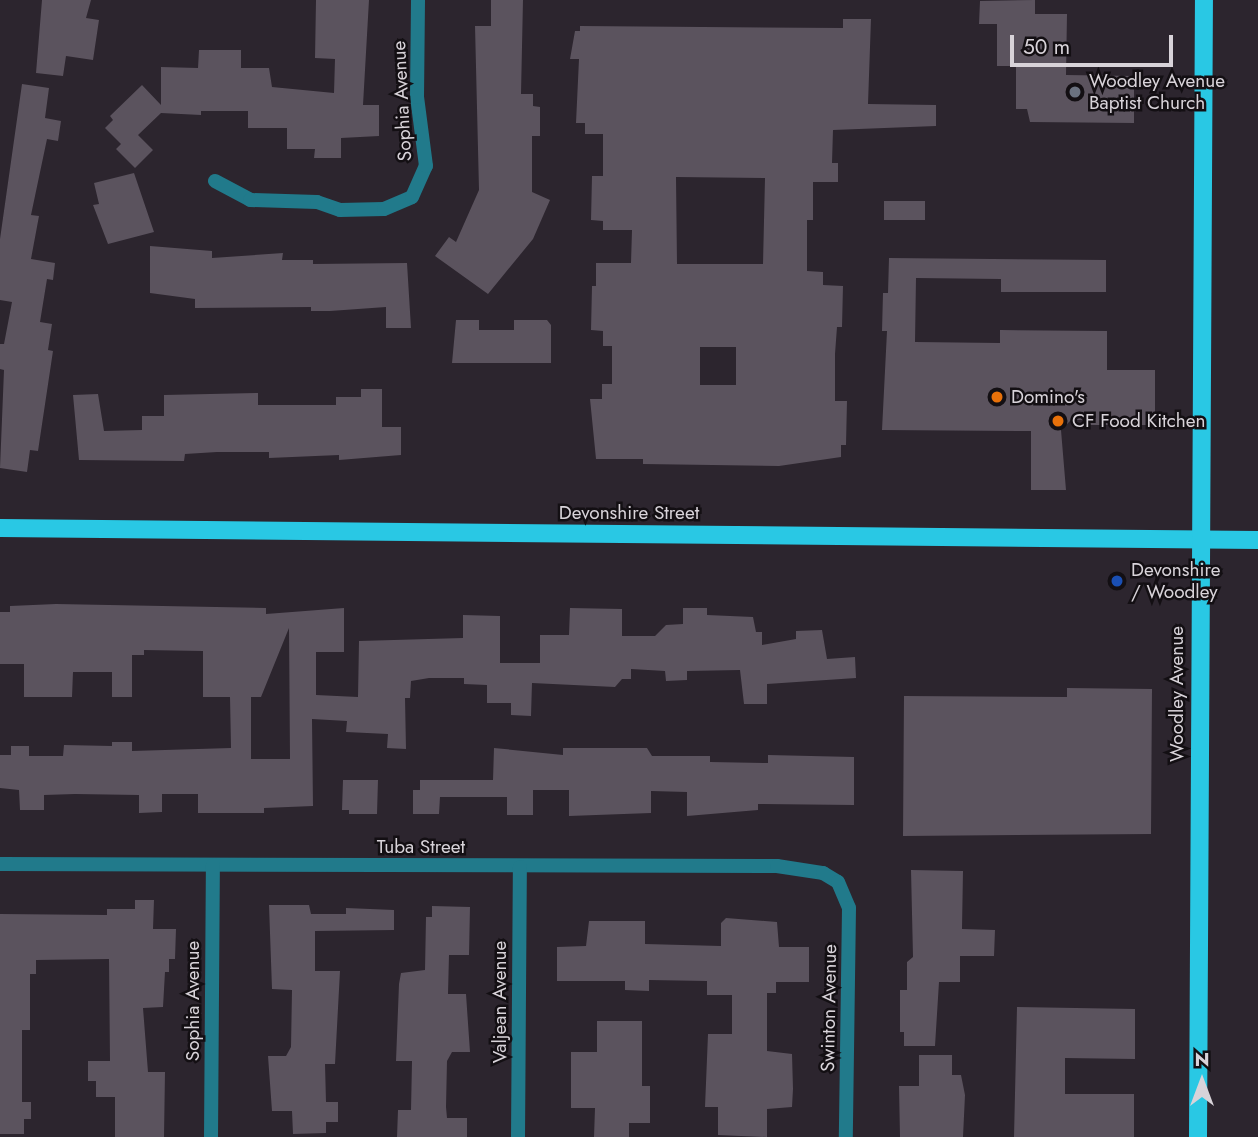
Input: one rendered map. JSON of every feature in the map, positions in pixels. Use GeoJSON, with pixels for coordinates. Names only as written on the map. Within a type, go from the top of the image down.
{"type":"FeatureCollection","features":[{"type":"Feature","properties":{"kind":"main road","name":"Woodley Avenue"},"geometry":{"type":"LineString","coordinates":[[1198,1137],[1199,539],[1204,0]]}},
{"type":"Feature","properties":{"kind":"main road","name":"Devonshire Street"},"geometry":{"type":"LineString","coordinates":[[0,528],[1258,540]]}},
{"type":"Feature","properties":{"kind":"street","name":"Sophia Avenue"},"geometry":{"type":"LineString","coordinates":[[215,181],[250,200],[317,202],[340,211],[384,209],[412,197],[426,166],[417,97],[418,0]]}},
{"type":"Feature","properties":{"kind":"street","name":"Tuba Street"},"geometry":{"type":"LineString","coordinates":[[0,864],[803,867],[838,882]]}},
{"type":"Feature","properties":{"kind":"street","name":"Sophia Avenue"},"geometry":{"type":"LineString","coordinates":[[211,1137],[213,865]]}},
{"type":"Feature","properties":{"kind":"street","name":"Valjean Avenue"},"geometry":{"type":"LineString","coordinates":[[518,1137],[520,867]]}},
{"type":"Feature","properties":{"kind":"street","name":"Swinton Avenue"},"geometry":{"type":"LineString","coordinates":[[838,882],[849,908],[851,929],[846,1137]]}},
{"type":"Feature","properties":{"kind":"building"},"geometry":{"type":"Polygon","coordinates":[[[42,0],[91,0],[86,18],[99,20],[93,60],[66,56],[63,76],[36,73],[42,0]]]}},
{"type":"Feature","properties":{"kind":"building"},"geometry":{"type":"Polygon","coordinates":[[[316,0],[369,0],[363,105],[379,105],[379,136],[341,138],[341,158],[314,158],[315,149],[287,149],[287,128],[248,128],[248,111],[201,111],[201,115],[161,113],[138,135],[153,150],[135,168],[116,149],[121,144],[105,128],[113,120],[110,116],[142,85],[161,105],[161,67],[198,68],[199,50],[241,50],[241,68],[269,68],[272,87],[334,93],[335,59],[315,58],[316,0]]]}},
{"type":"Feature","properties":{"kind":"building"},"geometry":{"type":"Polygon","coordinates":[[[491,0],[523,0],[521,94],[533,94],[533,106],[540,107],[540,136],[532,136],[532,192],[550,200],[533,239],[488,294],[435,256],[449,237],[456,242],[479,190],[475,26],[491,26],[491,0]]]}},
{"type":"Feature","properties":{"kind":"building"},"geometry":{"type":"Polygon","coordinates":[[[1035,0],[1035,14],[1067,14],[1066,75],[1134,76],[1134,123],[1030,122],[1027,109],[1016,109],[1016,66],[997,66],[997,24],[979,24],[980,1],[1035,0]]]}},
{"type":"Feature","properties":{"kind":"building"},"geometry":{"type":"Polygon","coordinates":[[[843,19],[871,19],[868,104],[936,105],[936,126],[833,130],[832,163],[838,163],[838,182],[813,182],[813,220],[807,220],[807,271],[823,272],[823,285],[843,286],[842,327],[837,327],[835,354],[835,401],[847,401],[846,445],[841,445],[841,457],[779,466],[643,464],[643,459],[596,459],[590,399],[602,399],[602,384],[612,384],[612,346],[603,346],[603,331],[591,330],[592,286],[596,286],[596,263],[631,263],[632,230],[603,230],[603,221],[591,220],[592,176],[603,176],[603,134],[585,134],[585,123],[576,123],[579,59],[570,59],[575,31],[580,31],[580,26],[843,28],[843,19]],[[676,177],[677,264],[763,264],[765,178],[676,177]],[[700,347],[700,385],[736,385],[736,347],[700,347]]]}},
{"type":"Feature","properties":{"kind":"building"},"geometry":{"type":"Polygon","coordinates":[[[22,84],[49,88],[45,118],[61,121],[58,141],[47,139],[31,215],[39,216],[31,259],[55,263],[53,280],[47,279],[40,322],[52,324],[48,350],[53,351],[38,451],[30,450],[27,472],[0,468],[4,370],[0,369],[0,344],[4,344],[12,302],[0,300],[0,239],[22,84]]]}},
{"type":"Feature","properties":{"kind":"building"},"geometry":{"type":"Polygon","coordinates":[[[134,173],[154,232],[108,244],[93,205],[99,204],[94,183],[134,173]]]}},
{"type":"Feature","properties":{"kind":"building"},"geometry":{"type":"Polygon","coordinates":[[[884,201],[925,201],[925,220],[884,220],[884,201]]]}},
{"type":"Feature","properties":{"kind":"building"},"geometry":{"type":"Polygon","coordinates":[[[150,246],[212,251],[212,258],[283,253],[282,260],[313,260],[313,264],[407,263],[411,328],[386,328],[386,307],[330,311],[311,311],[311,307],[195,308],[195,299],[150,293],[150,246]]]}},
{"type":"Feature","properties":{"kind":"building"},"geometry":{"type":"Polygon","coordinates":[[[889,258],[1106,260],[1106,292],[1001,292],[1001,279],[916,278],[915,342],[1000,343],[1000,330],[1107,331],[1107,370],[1155,370],[1155,425],[1091,425],[1086,420],[1071,420],[1061,430],[1066,490],[1031,490],[1031,431],[882,430],[887,331],[882,331],[883,293],[888,293],[889,258]]]}},
{"type":"Feature","properties":{"kind":"building"},"geometry":{"type":"Polygon","coordinates":[[[456,320],[479,320],[479,330],[514,330],[514,320],[547,320],[551,325],[551,363],[452,363],[456,320]]]}},
{"type":"Feature","properties":{"kind":"building"},"geometry":{"type":"Polygon","coordinates":[[[361,389],[382,389],[382,427],[401,427],[401,455],[339,460],[339,455],[269,458],[269,452],[217,452],[185,454],[184,461],[79,460],[73,395],[98,394],[104,431],[142,430],[142,416],[164,416],[164,395],[258,393],[258,405],[336,405],[336,397],[361,397],[361,389]]]}},
{"type":"Feature","properties":{"kind":"building"},"geometry":{"type":"Polygon","coordinates":[[[56,604],[266,608],[266,614],[344,608],[344,652],[316,652],[316,695],[358,697],[359,641],[463,638],[463,615],[500,616],[500,663],[540,663],[540,635],[569,635],[570,608],[622,609],[622,636],[655,636],[666,625],[683,624],[683,608],[707,608],[707,615],[753,617],[756,632],[762,632],[762,645],[796,639],[796,631],[822,630],[827,659],[855,657],[856,678],[767,684],[767,704],[744,704],[740,670],[687,671],[687,680],[666,681],[665,671],[631,669],[631,679],[622,679],[615,687],[532,683],[531,716],[511,715],[511,703],[487,703],[487,685],[464,684],[464,678],[429,678],[411,681],[410,698],[405,698],[406,749],[387,748],[388,734],[346,732],[347,721],[312,719],[313,806],[264,808],[264,813],[198,813],[198,794],[162,794],[162,812],[139,813],[139,795],[75,794],[44,795],[44,810],[20,810],[19,790],[0,788],[0,755],[11,755],[11,746],[29,746],[29,756],[63,756],[64,745],[112,746],[112,742],[132,742],[132,751],[231,748],[230,697],[203,697],[203,651],[144,650],[144,655],[132,655],[132,697],[112,697],[112,672],[73,672],[72,697],[24,697],[24,664],[0,664],[0,612],[10,612],[10,606],[56,604]],[[289,628],[261,697],[251,697],[251,759],[290,759],[289,628]]]}},
{"type":"Feature","properties":{"kind":"building"},"geometry":{"type":"Polygon","coordinates":[[[1067,688],[1152,689],[1151,834],[903,836],[904,696],[1067,697],[1067,688]]]}},
{"type":"Feature","properties":{"kind":"building"},"geometry":{"type":"Polygon","coordinates":[[[494,748],[563,755],[563,748],[647,748],[652,756],[710,756],[710,762],[768,763],[768,755],[854,757],[854,805],[758,804],[758,810],[687,816],[687,792],[651,791],[651,813],[569,816],[569,790],[533,790],[533,815],[507,815],[507,797],[440,797],[439,814],[413,814],[413,790],[420,790],[420,780],[493,780],[494,748]]]}},
{"type":"Feature","properties":{"kind":"building"},"geometry":{"type":"Polygon","coordinates":[[[343,780],[378,780],[377,814],[349,814],[349,810],[342,810],[343,780]]]}},
{"type":"Feature","properties":{"kind":"building"},"geometry":{"type":"Polygon","coordinates":[[[911,870],[963,871],[962,929],[995,930],[994,956],[960,956],[960,982],[939,982],[935,1046],[904,1046],[904,1032],[900,1032],[900,990],[907,990],[907,962],[913,957],[911,870]]]}},
{"type":"Feature","properties":{"kind":"building"},"geometry":{"type":"Polygon","coordinates":[[[135,900],[154,900],[153,929],[176,929],[175,959],[169,959],[169,972],[165,972],[163,1007],[143,1008],[148,1072],[165,1072],[164,1137],[115,1137],[115,1097],[96,1097],[96,1081],[88,1081],[88,1061],[110,1061],[109,959],[36,960],[36,974],[30,974],[30,1030],[22,1030],[22,1102],[31,1102],[31,1119],[24,1119],[24,1134],[0,1134],[0,914],[107,915],[107,909],[135,909],[135,900]]]}},
{"type":"Feature","properties":{"kind":"building"},"geometry":{"type":"Polygon","coordinates":[[[269,905],[309,905],[311,914],[346,914],[346,908],[394,910],[394,930],[315,931],[315,971],[340,971],[335,1064],[325,1064],[326,1102],[338,1102],[338,1122],[326,1122],[326,1133],[293,1134],[292,1111],[272,1111],[268,1056],[286,1056],[291,1047],[292,990],[272,989],[269,905]]]}},
{"type":"Feature","properties":{"kind":"building"},"geometry":{"type":"Polygon","coordinates":[[[432,906],[470,907],[469,955],[449,955],[448,994],[466,994],[470,1052],[452,1052],[447,1061],[446,1107],[447,1118],[467,1118],[467,1137],[397,1137],[398,1110],[411,1110],[412,1061],[396,1061],[399,984],[401,973],[425,970],[426,917],[432,917],[432,906]]]}},
{"type":"Feature","properties":{"kind":"building"},"geometry":{"type":"Polygon","coordinates":[[[726,918],[777,922],[779,947],[809,947],[809,982],[776,982],[776,993],[767,993],[767,1051],[792,1054],[793,1089],[792,1107],[767,1109],[767,1137],[718,1135],[718,1107],[705,1107],[708,1034],[732,1034],[732,995],[707,995],[707,981],[649,980],[649,991],[625,990],[625,981],[557,981],[557,947],[586,946],[589,921],[645,921],[645,944],[721,946],[721,923],[726,918]]]}},
{"type":"Feature","properties":{"kind":"building"},"geometry":{"type":"Polygon","coordinates":[[[1017,1007],[1135,1009],[1135,1059],[1065,1058],[1065,1094],[1134,1094],[1134,1137],[1014,1137],[1017,1007]]]}},
{"type":"Feature","properties":{"kind":"building"},"geometry":{"type":"Polygon","coordinates":[[[597,1021],[642,1021],[642,1086],[650,1086],[650,1123],[629,1123],[629,1137],[594,1137],[595,1108],[571,1108],[571,1052],[597,1052],[597,1021]]]}},
{"type":"Feature","properties":{"kind":"building"},"geometry":{"type":"Polygon","coordinates":[[[919,1055],[952,1055],[952,1075],[961,1075],[965,1095],[963,1137],[900,1137],[899,1086],[919,1086],[919,1055]]]}},
{"type":"Feature","properties":{"kind":"place","name":"Woodley Avenue Baptist Church"},"geometry":{"type":"Point","coordinates":[1075,92]}},
{"type":"Feature","properties":{"kind":"place","name":"Domino's"},"geometry":{"type":"Point","coordinates":[997,397]}},
{"type":"Feature","properties":{"kind":"place","name":"CF Food Kitchen"},"geometry":{"type":"Point","coordinates":[1058,421]}},
{"type":"Feature","properties":{"kind":"place","name":"Devonshire / Woodley"},"geometry":{"type":"Point","coordinates":[1117,581]}}]}
